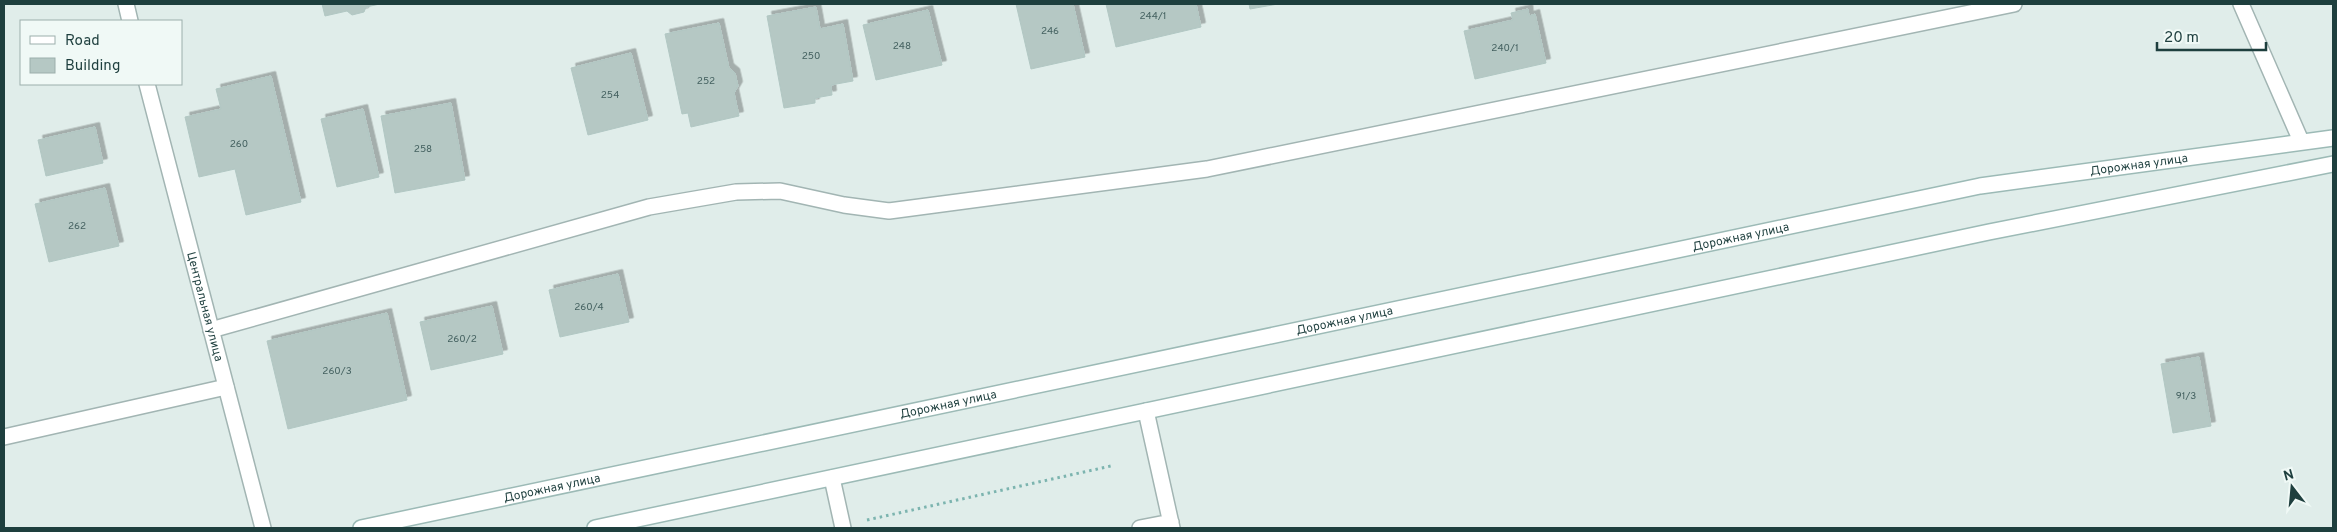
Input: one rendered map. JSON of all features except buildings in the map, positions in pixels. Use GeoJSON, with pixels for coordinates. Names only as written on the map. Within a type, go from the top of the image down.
{"type":"FeatureCollection","features":[{"type":"Feature","properties":{"kind":"main road"},"geometry":{"type":"LineString","coordinates":[[126,4],[130,20]]}},
{"type":"Feature","properties":{"kind":"main road"},"geometry":{"type":"LineString","coordinates":[[211,330],[649,206],[736,192],[780,191],[844,205],[889,211],[1207,169],[2014,4]]}},
{"type":"Feature","properties":{"kind":"main road"},"geometry":{"type":"LineString","coordinates":[[2241,4],[2301,141]]}},
{"type":"Feature","properties":{"kind":"main road","name":"Центральная улица"},"geometry":{"type":"LineString","coordinates":[[147,85],[264,528]]}},
{"type":"Feature","properties":{"kind":"main road","name":"Дорожная улица"},"geometry":{"type":"LineString","coordinates":[[360,528],[1980,186],[2333,138]]}},
{"type":"Feature","properties":{"kind":"main road"},"geometry":{"type":"LineString","coordinates":[[595,528],[1989,232],[2333,164]]}},
{"type":"Feature","properties":{"kind":"main road"},"geometry":{"type":"LineString","coordinates":[[4,437],[226,387]]}},
{"type":"Feature","properties":{"kind":"main road"},"geometry":{"type":"LineString","coordinates":[[1140,528],[1171,525],[1146,411]]}},
{"type":"Feature","properties":{"kind":"main road"},"geometry":{"type":"LineString","coordinates":[[832,478],[843,528]]}},
{"type":"Feature","properties":{"kind":"path"},"geometry":{"type":"LineString","coordinates":[[866,520],[1111,466]]}}]}
